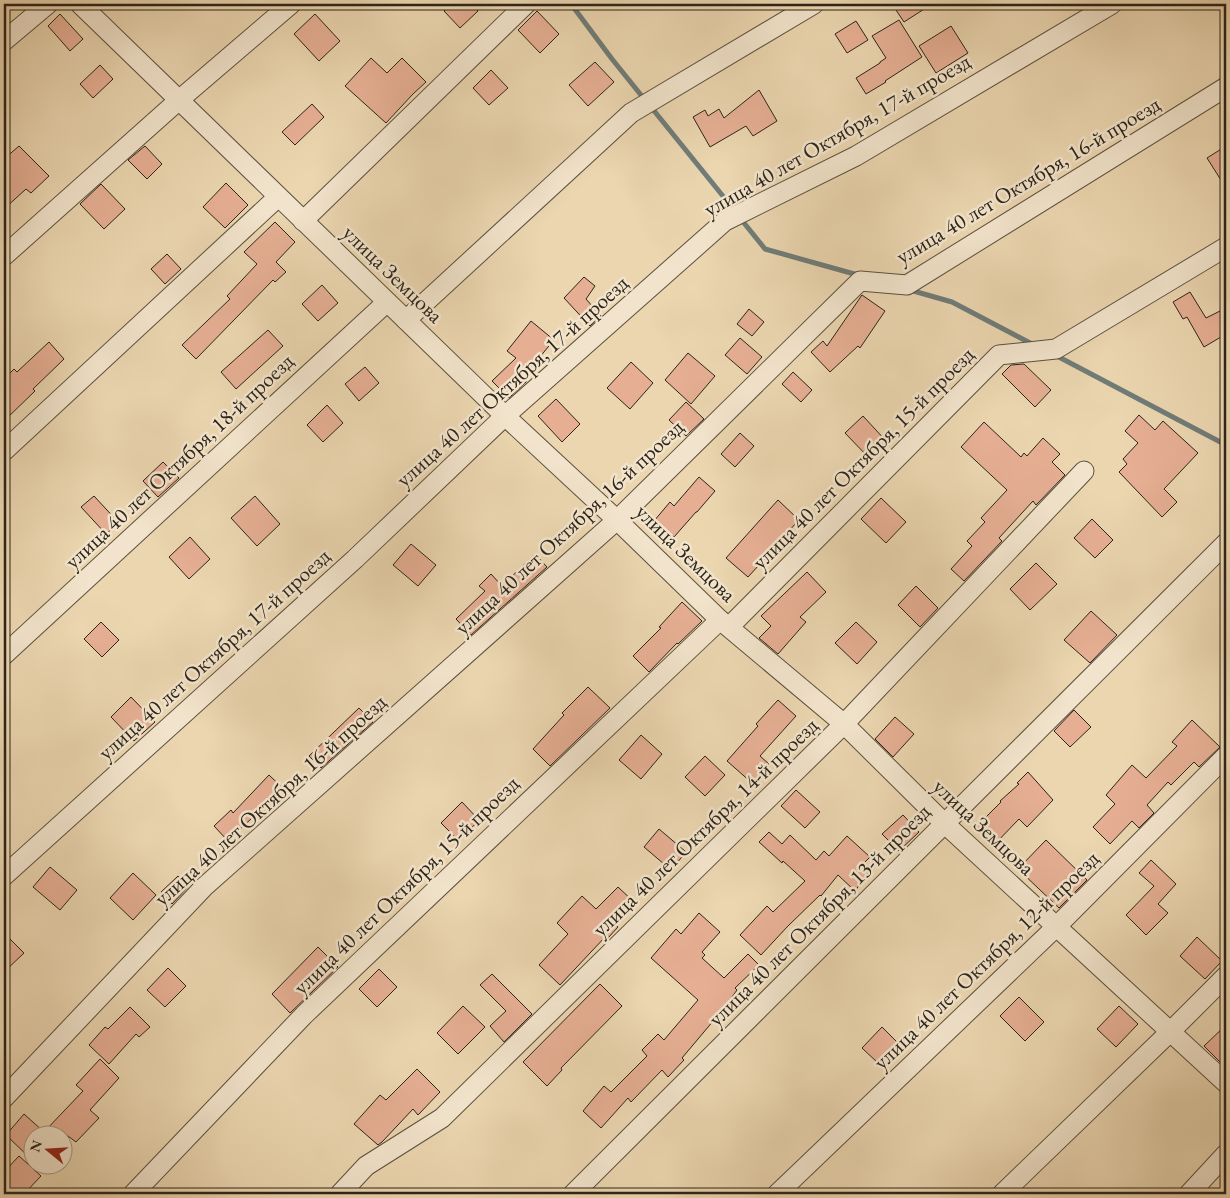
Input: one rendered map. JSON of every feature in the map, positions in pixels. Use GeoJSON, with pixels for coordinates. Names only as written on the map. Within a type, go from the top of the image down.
{"type":"FeatureCollection","features":[{"type":"Feature","properties":{"kind":"street"},"geometry":{"type":"LineString","coordinates":[[4,41],[48,4]]}},
{"type":"Feature","properties":{"kind":"street","name":"улица Земцова"},"geometry":{"type":"LineString","coordinates":[[80,4],[505,416],[725,623],[844,724],[944,823],[1226,1083]]}},
{"type":"Feature","properties":{"kind":"street"},"geometry":{"type":"LineString","coordinates":[[4,256],[179,100],[291,4]]}},
{"type":"Feature","properties":{"kind":"street"},"geometry":{"type":"LineString","coordinates":[[303,221],[526,4]]}},
{"type":"Feature","properties":{"kind":"street"},"geometry":{"type":"LineString","coordinates":[[406,320],[631,114],[814,4]]}},
{"type":"Feature","properties":{"kind":"street","name":"улица 40 лет Октября, 17-й проезд"},"geometry":{"type":"LineString","coordinates":[[4,876],[355,559],[505,416],[725,220],[856,156],[1112,4]]}},
{"type":"Feature","properties":{"kind":"street","name":"улица 40 лет Октября, 16-й проезд"},"geometry":{"type":"LineString","coordinates":[[4,1098],[204,887],[617,520],[860,280],[907,285],[1226,88]]}},
{"type":"Feature","properties":{"kind":"street"},"geometry":{"type":"LineString","coordinates":[[4,451],[278,197]]}},
{"type":"Feature","properties":{"kind":"street","name":"улица 40 лет Октября, 15-й проезд"},"geometry":{"type":"LineString","coordinates":[[133,1194],[304,1016],[725,623],[999,355],[1056,349],[1226,247]]}},
{"type":"Feature","properties":{"kind":"street","name":"улица 40 лет Октября, 18-й проезд"},"geometry":{"type":"LineString","coordinates":[[4,655],[387,302]]}},
{"type":"Feature","properties":{"kind":"street","name":"улица 40 лет Октября, 14-й проезд"},"geometry":{"type":"LineString","coordinates":[[340,1194],[366,1166],[442,1118],[844,724],[1084,471]]}},
{"type":"Feature","properties":{"kind":"street","name":"улица 40 лет Октября, 13-й проезд"},"geometry":{"type":"LineString","coordinates":[[573,1194],[1226,543]]}},
{"type":"Feature","properties":{"kind":"street","name":"улица 40 лет Октября, 12-й проезд"},"geometry":{"type":"LineString","coordinates":[[777,1194],[1056,927],[1226,756]]}},
{"type":"Feature","properties":{"kind":"street"},"geometry":{"type":"LineString","coordinates":[[1002,1194],[1226,976]]}},
{"type":"Feature","properties":{"kind":"street"},"geometry":{"type":"LineString","coordinates":[[1189,1194],[1226,1154]]}},
{"type":"Feature","properties":{"kind":"building"},"geometry":{"type":"Polygon","coordinates":[[[452,4],[471,4],[478,11],[460,28],[444,11],[452,4]]]}},
{"type":"Feature","properties":{"kind":"building"},"geometry":{"type":"Polygon","coordinates":[[[892,4],[932,4],[904,22],[892,4]]]}},
{"type":"Feature","properties":{"kind":"building"},"geometry":{"type":"Polygon","coordinates":[[[537,11],[559,34],[540,53],[518,30],[537,11]]]}},
{"type":"Feature","properties":{"kind":"building"},"geometry":{"type":"Polygon","coordinates":[[[60,14],[83,39],[70,51],[48,26],[60,14]]]}},
{"type":"Feature","properties":{"kind":"building"},"geometry":{"type":"Polygon","coordinates":[[[315,14],[340,41],[319,61],[294,34],[315,14]]]}},
{"type":"Feature","properties":{"kind":"building"},"geometry":{"type":"Polygon","coordinates":[[[899,20],[922,57],[866,94],[856,78],[886,58],[872,36],[899,20]]]}},
{"type":"Feature","properties":{"kind":"building"},"geometry":{"type":"Polygon","coordinates":[[[856,21],[868,40],[847,53],[835,34],[856,21]]]}},
{"type":"Feature","properties":{"kind":"building"},"geometry":{"type":"Polygon","coordinates":[[[951,26],[968,53],[936,73],[919,46],[951,26]]]}},
{"type":"Feature","properties":{"kind":"building"},"geometry":{"type":"Polygon","coordinates":[[[371,58],[387,73],[402,58],[426,82],[386,123],[345,86],[371,58]]]}},
{"type":"Feature","properties":{"kind":"building"},"geometry":{"type":"Polygon","coordinates":[[[595,62],[614,82],[588,106],[569,85],[595,62]]]}},
{"type":"Feature","properties":{"kind":"building"},"geometry":{"type":"Polygon","coordinates":[[[100,65],[113,79],[93,98],[80,84],[100,65]]]}},
{"type":"Feature","properties":{"kind":"building"},"geometry":{"type":"Polygon","coordinates":[[[491,70],[508,88],[489,105],[473,88],[491,70]]]}},
{"type":"Feature","properties":{"kind":"building"},"geometry":{"type":"Polygon","coordinates":[[[759,90],[777,121],[753,136],[746,126],[710,147],[693,117],[705,110],[708,116],[719,109],[724,118],[759,90]]]}},
{"type":"Feature","properties":{"kind":"building"},"geometry":{"type":"Polygon","coordinates":[[[312,104],[324,117],[295,145],[282,132],[312,104]]]}},
{"type":"Feature","properties":{"kind":"building"},"geometry":{"type":"Polygon","coordinates":[[[19,146],[49,176],[31,193],[26,189],[4,209],[4,159],[19,146]]]}},
{"type":"Feature","properties":{"kind":"building"},"geometry":{"type":"Polygon","coordinates":[[[145,146],[162,164],[147,179],[128,160],[145,146]]]}},
{"type":"Feature","properties":{"kind":"building"},"geometry":{"type":"Polygon","coordinates":[[[1226,146],[1226,188],[1207,158],[1226,146]]]}},
{"type":"Feature","properties":{"kind":"building"},"geometry":{"type":"Polygon","coordinates":[[[226,183],[248,205],[225,228],[203,207],[226,183]]]}},
{"type":"Feature","properties":{"kind":"building"},"geometry":{"type":"Polygon","coordinates":[[[101,184],[125,209],[104,229],[80,204],[101,184]]]}},
{"type":"Feature","properties":{"kind":"building"},"geometry":{"type":"Polygon","coordinates":[[[275,222],[295,242],[276,262],[286,272],[275,282],[273,280],[196,359],[182,345],[230,299],[227,296],[257,264],[244,252],[275,222]]]}},
{"type":"Feature","properties":{"kind":"building"},"geometry":{"type":"Polygon","coordinates":[[[167,254],[181,269],[165,284],[151,269],[167,254]]]}},
{"type":"Feature","properties":{"kind":"building"},"geometry":{"type":"Polygon","coordinates":[[[584,277],[595,286],[586,299],[601,316],[590,326],[564,298],[584,277]]]}},
{"type":"Feature","properties":{"kind":"building"},"geometry":{"type":"Polygon","coordinates":[[[322,285],[338,303],[318,321],[302,304],[322,285]]]}},
{"type":"Feature","properties":{"kind":"building"},"geometry":{"type":"Polygon","coordinates":[[[1190,292],[1206,318],[1226,308],[1226,334],[1204,347],[1187,317],[1183,319],[1173,302],[1190,292]]]}},
{"type":"Feature","properties":{"kind":"building"},"geometry":{"type":"Polygon","coordinates":[[[862,295],[885,311],[860,348],[858,346],[830,372],[811,352],[823,341],[827,346],[862,295]]]}},
{"type":"Feature","properties":{"kind":"building"},"geometry":{"type":"Polygon","coordinates":[[[749,309],[764,322],[752,336],[737,324],[749,309]]]}},
{"type":"Feature","properties":{"kind":"building"},"geometry":{"type":"Polygon","coordinates":[[[531,321],[554,340],[523,377],[527,381],[509,398],[492,381],[516,358],[507,351],[531,321]]]}},
{"type":"Feature","properties":{"kind":"building"},"geometry":{"type":"Polygon","coordinates":[[[268,330],[283,346],[236,389],[221,372],[268,330]]]}},
{"type":"Feature","properties":{"kind":"building"},"geometry":{"type":"Polygon","coordinates":[[[740,338],[762,357],[747,374],[725,355],[740,338]]]}},
{"type":"Feature","properties":{"kind":"building"},"geometry":{"type":"Polygon","coordinates":[[[49,342],[64,359],[4,421],[4,379],[14,369],[17,372],[49,342]]]}},
{"type":"Feature","properties":{"kind":"building"},"geometry":{"type":"Polygon","coordinates":[[[688,353],[715,376],[691,404],[665,380],[688,353]]]}},
{"type":"Feature","properties":{"kind":"building"},"geometry":{"type":"Polygon","coordinates":[[[631,362],[653,383],[630,409],[607,388],[631,362]]]}},
{"type":"Feature","properties":{"kind":"building"},"geometry":{"type":"Polygon","coordinates":[[[1024,364],[1051,390],[1035,407],[1002,374],[1011,365],[1024,364]]]}},
{"type":"Feature","properties":{"kind":"building"},"geometry":{"type":"Polygon","coordinates":[[[365,367],[379,383],[359,401],[345,384],[365,367]]]}},
{"type":"Feature","properties":{"kind":"building"},"geometry":{"type":"Polygon","coordinates":[[[793,372],[812,390],[801,402],[782,384],[793,372]]]}},
{"type":"Feature","properties":{"kind":"building"},"geometry":{"type":"Polygon","coordinates":[[[556,399],[580,424],[562,442],[538,416],[556,399]]]}},
{"type":"Feature","properties":{"kind":"building"},"geometry":{"type":"Polygon","coordinates":[[[686,402],[704,419],[686,436],[669,420],[686,402]]]}},
{"type":"Feature","properties":{"kind":"building"},"geometry":{"type":"Polygon","coordinates":[[[327,405],[343,423],[323,442],[307,425],[327,405]]]}},
{"type":"Feature","properties":{"kind":"building"},"geometry":{"type":"Polygon","coordinates":[[[1139,415],[1155,430],[1163,421],[1198,453],[1164,489],[1177,502],[1162,517],[1119,472],[1127,464],[1123,459],[1138,443],[1125,431],[1139,415]]]}},
{"type":"Feature","properties":{"kind":"building"},"geometry":{"type":"Polygon","coordinates":[[[863,416],[887,442],[870,459],[845,433],[863,416]]]}},
{"type":"Feature","properties":{"kind":"building"},"geometry":{"type":"Polygon","coordinates":[[[984,422],[1021,457],[1024,453],[1027,456],[1043,438],[1060,454],[1052,462],[1065,475],[1036,505],[1033,501],[999,538],[1002,541],[964,581],[951,569],[972,546],[967,541],[985,522],[981,518],[1007,490],[961,447],[984,422]]]}},
{"type":"Feature","properties":{"kind":"building"},"geometry":{"type":"Polygon","coordinates":[[[740,433],[754,446],[735,467],[721,454],[740,433]]]}},
{"type":"Feature","properties":{"kind":"building"},"geometry":{"type":"Polygon","coordinates":[[[163,462],[179,478],[158,497],[143,481],[163,462]]]}},
{"type":"Feature","properties":{"kind":"building"},"geometry":{"type":"Polygon","coordinates":[[[699,477],[715,491],[674,537],[654,521],[670,502],[674,506],[699,477]]]}},
{"type":"Feature","properties":{"kind":"building"},"geometry":{"type":"Polygon","coordinates":[[[94,496],[119,523],[106,534],[81,507],[94,496]]]}},
{"type":"Feature","properties":{"kind":"building"},"geometry":{"type":"Polygon","coordinates":[[[255,496],[280,524],[257,546],[231,518],[255,496]]]}},
{"type":"Feature","properties":{"kind":"building"},"geometry":{"type":"Polygon","coordinates":[[[881,498],[906,522],[886,543],[861,519],[881,498]]]}},
{"type":"Feature","properties":{"kind":"building"},"geometry":{"type":"Polygon","coordinates":[[[778,500],[799,520],[748,577],[726,558],[778,500]]]}},
{"type":"Feature","properties":{"kind":"building"},"geometry":{"type":"Polygon","coordinates":[[[1092,519],[1113,540],[1095,558],[1074,538],[1092,519]]]}},
{"type":"Feature","properties":{"kind":"building"},"geometry":{"type":"Polygon","coordinates":[[[190,537],[210,559],[189,579],[169,557],[190,537]]]}},
{"type":"Feature","properties":{"kind":"building"},"geometry":{"type":"Polygon","coordinates":[[[411,544],[436,565],[418,586],[393,565],[411,544]]]}},
{"type":"Feature","properties":{"kind":"building"},"geometry":{"type":"Polygon","coordinates":[[[535,554],[547,567],[471,635],[456,619],[485,591],[479,586],[491,574],[502,586],[535,554]]]}},
{"type":"Feature","properties":{"kind":"building"},"geometry":{"type":"Polygon","coordinates":[[[1036,563],[1057,584],[1030,610],[1010,589],[1036,563]]]}},
{"type":"Feature","properties":{"kind":"building"},"geometry":{"type":"Polygon","coordinates":[[[807,572],[826,592],[800,617],[806,622],[778,654],[759,638],[771,626],[761,616],[807,572]]]}},
{"type":"Feature","properties":{"kind":"building"},"geometry":{"type":"Polygon","coordinates":[[[916,586],[938,608],[920,627],[898,605],[916,586]]]}},
{"type":"Feature","properties":{"kind":"building"},"geometry":{"type":"Polygon","coordinates":[[[682,602],[702,621],[649,672],[633,656],[661,628],[659,627],[682,602]]]}},
{"type":"Feature","properties":{"kind":"building"},"geometry":{"type":"Polygon","coordinates":[[[1091,611],[1117,635],[1090,663],[1064,640],[1091,611]]]}},
{"type":"Feature","properties":{"kind":"building"},"geometry":{"type":"Polygon","coordinates":[[[101,622],[119,640],[102,657],[84,639],[101,622]]]}},
{"type":"Feature","properties":{"kind":"building"},"geometry":{"type":"Polygon","coordinates":[[[856,622],[877,642],[857,664],[835,643],[856,622]]]}},
{"type":"Feature","properties":{"kind":"building"},"geometry":{"type":"Polygon","coordinates":[[[588,687],[610,708],[550,766],[533,749],[564,715],[562,713],[588,687]]]}},
{"type":"Feature","properties":{"kind":"building"},"geometry":{"type":"Polygon","coordinates":[[[131,697],[155,722],[134,741],[111,717],[131,697]]]}},
{"type":"Feature","properties":{"kind":"building"},"geometry":{"type":"Polygon","coordinates":[[[778,700],[796,716],[760,756],[769,764],[752,783],[727,761],[778,700]]]}},
{"type":"Feature","properties":{"kind":"building"},"geometry":{"type":"Polygon","coordinates":[[[359,708],[373,722],[321,768],[309,756],[359,708]]]}},
{"type":"Feature","properties":{"kind":"building"},"geometry":{"type":"Polygon","coordinates":[[[1074,710],[1091,727],[1070,747],[1054,731],[1074,710]]]}},
{"type":"Feature","properties":{"kind":"building"},"geometry":{"type":"Polygon","coordinates":[[[895,717],[914,734],[893,757],[875,739],[895,717]]]}},
{"type":"Feature","properties":{"kind":"building"},"geometry":{"type":"Polygon","coordinates":[[[1192,720],[1220,747],[1199,767],[1194,762],[1171,785],[1168,782],[1147,805],[1154,813],[1139,828],[1132,821],[1110,844],[1093,827],[1115,804],[1106,795],[1132,765],[1146,778],[1177,746],[1172,742],[1192,720]]]}},
{"type":"Feature","properties":{"kind":"building"},"geometry":{"type":"Polygon","coordinates":[[[641,735],[662,754],[641,779],[619,760],[641,735]]]}},
{"type":"Feature","properties":{"kind":"building"},"geometry":{"type":"Polygon","coordinates":[[[705,756],[725,775],[705,796],[685,777],[705,756]]]}},
{"type":"Feature","properties":{"kind":"building"},"geometry":{"type":"Polygon","coordinates":[[[1028,772],[1053,800],[1027,827],[1019,819],[993,846],[975,828],[1019,784],[1017,783],[1028,772]]]}},
{"type":"Feature","properties":{"kind":"building"},"geometry":{"type":"Polygon","coordinates":[[[269,775],[288,793],[261,821],[255,815],[228,841],[214,826],[231,810],[233,813],[269,775]]]}},
{"type":"Feature","properties":{"kind":"building"},"geometry":{"type":"Polygon","coordinates":[[[796,790],[820,812],[805,828],[781,806],[796,790]]]}},
{"type":"Feature","properties":{"kind":"building"},"geometry":{"type":"Polygon","coordinates":[[[462,802],[479,820],[459,841],[441,823],[462,802]]]}},
{"type":"Feature","properties":{"kind":"building"},"geometry":{"type":"Polygon","coordinates":[[[903,815],[919,832],[899,851],[882,834],[903,815]]]}},
{"type":"Feature","properties":{"kind":"building"},"geometry":{"type":"Polygon","coordinates":[[[659,829],[686,852],[671,870],[644,847],[659,829]]]}},
{"type":"Feature","properties":{"kind":"building"},"geometry":{"type":"Polygon","coordinates":[[[769,832],[782,844],[790,835],[816,860],[824,851],[829,856],[847,836],[870,857],[864,863],[871,869],[855,891],[838,875],[821,896],[788,926],[761,955],[740,935],[767,906],[773,912],[805,881],[759,842],[769,832]]]}},
{"type":"Feature","properties":{"kind":"building"},"geometry":{"type":"Polygon","coordinates":[[[1046,840],[1087,880],[1059,908],[1018,869],[1046,840]]]}},
{"type":"Feature","properties":{"kind":"building"},"geometry":{"type":"Polygon","coordinates":[[[1151,860],[1176,884],[1158,904],[1168,913],[1146,935],[1126,915],[1154,886],[1139,873],[1151,860]]]}},
{"type":"Feature","properties":{"kind":"building"},"geometry":{"type":"Polygon","coordinates":[[[50,867],[77,890],[60,910],[33,887],[50,867]]]}},
{"type":"Feature","properties":{"kind":"building"},"geometry":{"type":"Polygon","coordinates":[[[133,873],[156,895],[133,920],[110,898],[133,873]]]}},
{"type":"Feature","properties":{"kind":"building"},"geometry":{"type":"Polygon","coordinates":[[[178,876],[188,887],[172,904],[161,892],[178,876]]]}},
{"type":"Feature","properties":{"kind":"building"},"geometry":{"type":"Polygon","coordinates":[[[618,887],[635,903],[615,925],[618,927],[608,938],[606,936],[560,985],[539,965],[568,934],[557,923],[582,896],[596,909],[618,887]]]}},
{"type":"Feature","properties":{"kind":"building"},"geometry":{"type":"Polygon","coordinates":[[[699,913],[720,932],[702,952],[705,955],[702,958],[724,978],[748,954],[759,965],[735,988],[737,990],[732,997],[739,1003],[730,1012],[725,1007],[682,1058],[684,1060],[668,1077],[662,1070],[631,1102],[628,1098],[601,1128],[583,1111],[604,1086],[611,1092],[647,1056],[642,1050],[658,1034],[664,1040],[698,1000],[651,958],[676,929],[681,934],[699,913]]]}},
{"type":"Feature","properties":{"kind":"building"},"geometry":{"type":"Polygon","coordinates":[[[4,933],[24,953],[4,972],[4,933]]]}},
{"type":"Feature","properties":{"kind":"building"},"geometry":{"type":"Polygon","coordinates":[[[1197,937],[1222,961],[1205,979],[1180,956],[1197,937]]]}},
{"type":"Feature","properties":{"kind":"building"},"geometry":{"type":"Polygon","coordinates":[[[318,947],[338,967],[290,1013],[272,994],[318,947]]]}},
{"type":"Feature","properties":{"kind":"building"},"geometry":{"type":"Polygon","coordinates":[[[168,968],[186,986],[165,1007],[147,990],[168,968]]]}},
{"type":"Feature","properties":{"kind":"building"},"geometry":{"type":"Polygon","coordinates":[[[379,969],[397,987],[377,1007],[359,989],[379,969]]]}},
{"type":"Feature","properties":{"kind":"building"},"geometry":{"type":"Polygon","coordinates":[[[492,974],[532,1014],[504,1042],[490,1026],[506,1011],[480,985],[492,974]]]}},
{"type":"Feature","properties":{"kind":"building"},"geometry":{"type":"Polygon","coordinates":[[[600,984],[622,1006],[561,1068],[562,1070],[547,1086],[523,1062],[600,984]]]}},
{"type":"Feature","properties":{"kind":"building"},"geometry":{"type":"Polygon","coordinates":[[[1019,997],[1044,1022],[1025,1041],[1000,1016],[1019,997]]]}},
{"type":"Feature","properties":{"kind":"building"},"geometry":{"type":"Polygon","coordinates":[[[463,1006],[485,1027],[458,1054],[437,1033],[463,1006]]]}},
{"type":"Feature","properties":{"kind":"building"},"geometry":{"type":"Polygon","coordinates":[[[1119,1006],[1138,1024],[1116,1047],[1097,1029],[1119,1006]]]}},
{"type":"Feature","properties":{"kind":"building"},"geometry":{"type":"Polygon","coordinates":[[[130,1007],[150,1027],[139,1037],[136,1034],[109,1064],[89,1045],[105,1027],[108,1029],[130,1007]]]}},
{"type":"Feature","properties":{"kind":"building"},"geometry":{"type":"Polygon","coordinates":[[[1226,1025],[1226,1068],[1204,1046],[1226,1025]]]}},
{"type":"Feature","properties":{"kind":"building"},"geometry":{"type":"Polygon","coordinates":[[[882,1027],[899,1044],[879,1064],[862,1048],[882,1027]]]}},
{"type":"Feature","properties":{"kind":"building"},"geometry":{"type":"Polygon","coordinates":[[[100,1059],[119,1078],[90,1110],[99,1118],[76,1142],[72,1139],[72,1126],[50,1126],[83,1091],[76,1085],[100,1059]]]}},
{"type":"Feature","properties":{"kind":"building"},"geometry":{"type":"Polygon","coordinates":[[[417,1069],[440,1092],[418,1115],[413,1109],[378,1145],[354,1124],[380,1095],[386,1100],[417,1069]]]}},
{"type":"Feature","properties":{"kind":"building"},"geometry":{"type":"Polygon","coordinates":[[[24,1114],[37,1126],[22,1126],[22,1150],[6,1135],[24,1114]]]}},
{"type":"Feature","properties":{"kind":"building"},"geometry":{"type":"Polygon","coordinates":[[[19,1156],[22,1159],[22,1176],[41,1176],[24,1194],[15,1194],[4,1184],[4,1172],[19,1156]]]}},
{"type":"Feature","properties":{"kind":"waterway"},"geometry":{"type":"LineString","coordinates":[[571,4],[645,100]]}},
{"type":"Feature","properties":{"kind":"waterway"},"geometry":{"type":"LineString","coordinates":[[651,107],[735,211]]}},
{"type":"Feature","properties":{"kind":"waterway"},"geometry":{"type":"LineString","coordinates":[[740,218],[765,249],[858,275]]}},
{"type":"Feature","properties":{"kind":"waterway"},"geometry":{"type":"LineString","coordinates":[[910,290],[952,302],[1034,345]]}},
{"type":"Feature","properties":{"kind":"waterway"},"geometry":{"type":"LineString","coordinates":[[1055,355],[1226,445]]}}]}
